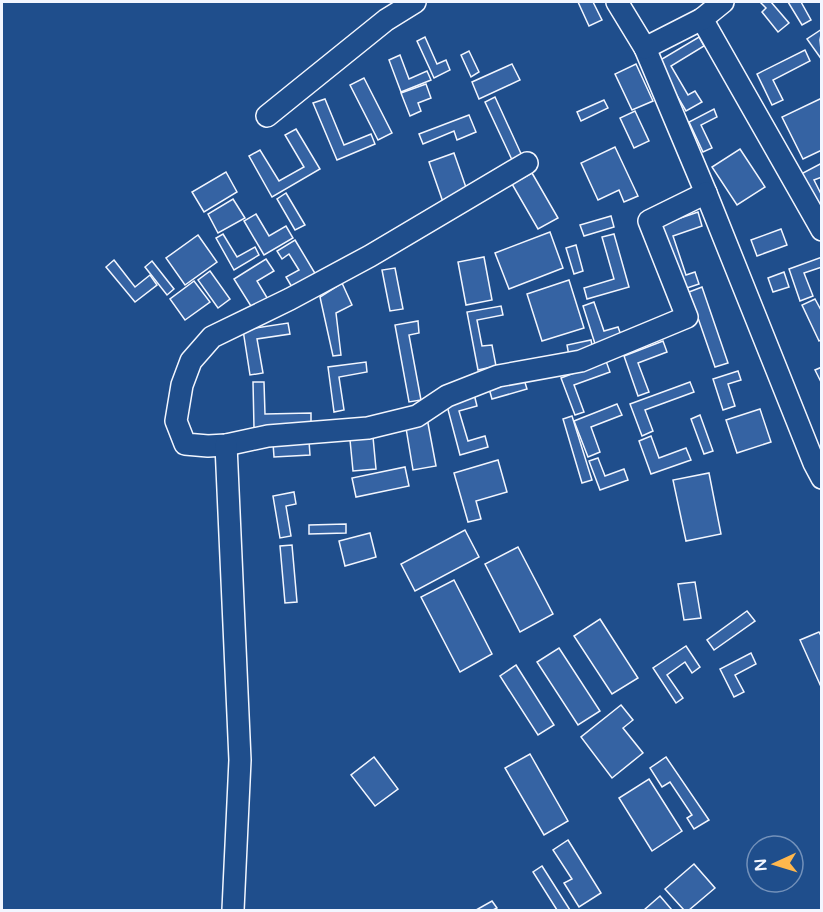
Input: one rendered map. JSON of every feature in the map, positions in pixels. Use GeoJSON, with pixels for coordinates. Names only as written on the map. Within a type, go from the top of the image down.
{"type":"FeatureCollection","features":[{"type":"Feature","properties":{"kind":"street"},"geometry":{"type":"LineString","coordinates":[[267,116],[386,20],[415,2]]}},
{"type":"Feature","properties":{"kind":"street"},"geometry":{"type":"LineString","coordinates":[[617,2],[645,48],[822,478]]}},
{"type":"Feature","properties":{"kind":"street"},"geometry":{"type":"LineString","coordinates":[[645,48],[702,19],[723,2]]}},
{"type":"Feature","properties":{"kind":"street"},"geometry":{"type":"LineString","coordinates":[[702,19],[822,230]]}},
{"type":"Feature","properties":{"kind":"street"},"geometry":{"type":"LineString","coordinates":[[527,163],[370,256],[291,299],[212,337],[190,361],[182,385],[176,421],[185,444],[226,445],[268,436],[368,428],[417,416],[447,396],[498,376],[581,361],[687,317],[649,221],[706,193]]}},
{"type":"Feature","properties":{"kind":"street"},"geometry":{"type":"LineString","coordinates":[[226,445],[240,760],[232,910]]}},
{"type":"Feature","properties":{"kind":"building"},"geometry":{"type":"Polygon","coordinates":[[[578,2],[593,2],[602,20],[589,26],[578,2]]]}},
{"type":"Feature","properties":{"kind":"building"},"geometry":{"type":"Polygon","coordinates":[[[760,2],[771,2],[789,23],[778,32],[762,12],[766,8],[760,2]]]}},
{"type":"Feature","properties":{"kind":"building"},"geometry":{"type":"Polygon","coordinates":[[[788,2],[801,2],[811,20],[802,25],[788,2]]]}},
{"type":"Feature","properties":{"kind":"building"},"geometry":{"type":"Polygon","coordinates":[[[822,29],[820,40],[822,60],[807,39],[822,29]]]}},
{"type":"Feature","properties":{"kind":"building"},"geometry":{"type":"Polygon","coordinates":[[[425,37],[437,64],[446,60],[450,70],[434,78],[417,41],[425,37]]]}},
{"type":"Feature","properties":{"kind":"building"},"geometry":{"type":"Polygon","coordinates":[[[699,37],[704,46],[671,66],[688,95],[695,91],[702,102],[686,111],[657,62],[699,37]]]}},
{"type":"Feature","properties":{"kind":"building"},"geometry":{"type":"Polygon","coordinates":[[[805,50],[810,61],[773,80],[783,100],[772,105],[757,74],[805,50]]]}},
{"type":"Feature","properties":{"kind":"building"},"geometry":{"type":"Polygon","coordinates":[[[469,51],[479,72],[471,77],[461,55],[469,51]]]}},
{"type":"Feature","properties":{"kind":"building"},"geometry":{"type":"Polygon","coordinates":[[[400,55],[409,79],[427,71],[431,80],[401,92],[389,60],[400,55]]]}},
{"type":"Feature","properties":{"kind":"building"},"geometry":{"type":"Polygon","coordinates":[[[512,64],[520,80],[479,99],[472,82],[512,64]]]}},
{"type":"Feature","properties":{"kind":"building"},"geometry":{"type":"Polygon","coordinates":[[[636,64],[653,101],[632,110],[615,74],[636,64]]]}},
{"type":"Feature","properties":{"kind":"building"},"geometry":{"type":"Polygon","coordinates":[[[364,78],[392,133],[378,140],[350,85],[364,78]]]}},
{"type":"Feature","properties":{"kind":"building"},"geometry":{"type":"Polygon","coordinates":[[[426,84],[431,98],[418,103],[421,111],[410,116],[401,93],[426,84]]]}},
{"type":"Feature","properties":{"kind":"building"},"geometry":{"type":"Polygon","coordinates":[[[495,97],[523,158],[513,162],[485,102],[495,97]]]}},
{"type":"Feature","properties":{"kind":"building"},"geometry":{"type":"Polygon","coordinates":[[[822,98],[822,150],[803,159],[782,117],[822,98]]]}},
{"type":"Feature","properties":{"kind":"building"},"geometry":{"type":"Polygon","coordinates":[[[325,99],[344,145],[371,134],[375,144],[337,160],[313,103],[325,99]]]}},
{"type":"Feature","properties":{"kind":"building"},"geometry":{"type":"Polygon","coordinates":[[[604,100],[608,108],[581,121],[577,112],[604,100]]]}},
{"type":"Feature","properties":{"kind":"building"},"geometry":{"type":"Polygon","coordinates":[[[714,109],[717,117],[701,125],[712,148],[703,152],[689,122],[714,109]]]}},
{"type":"Feature","properties":{"kind":"building"},"geometry":{"type":"Polygon","coordinates":[[[635,111],[649,141],[634,148],[620,118],[635,111]]]}},
{"type":"Feature","properties":{"kind":"building"},"geometry":{"type":"Polygon","coordinates":[[[469,115],[476,132],[457,140],[454,131],[423,144],[419,134],[469,115]]]}},
{"type":"Feature","properties":{"kind":"building"},"geometry":{"type":"Polygon","coordinates":[[[296,129],[320,169],[272,197],[249,156],[260,150],[279,181],[304,167],[285,135],[296,129]]]}},
{"type":"Feature","properties":{"kind":"building"},"geometry":{"type":"Polygon","coordinates":[[[615,147],[638,196],[624,202],[619,190],[598,200],[581,163],[615,147]]]}},
{"type":"Feature","properties":{"kind":"building"},"geometry":{"type":"Polygon","coordinates":[[[740,149],[765,187],[737,205],[712,167],[740,149]]]}},
{"type":"Feature","properties":{"kind":"building"},"geometry":{"type":"Polygon","coordinates":[[[454,153],[469,196],[444,205],[429,162],[454,153]]]}},
{"type":"Feature","properties":{"kind":"building"},"geometry":{"type":"Polygon","coordinates":[[[822,163],[822,177],[814,180],[822,196],[822,215],[801,174],[822,163]]]}},
{"type":"Feature","properties":{"kind":"building"},"geometry":{"type":"Polygon","coordinates":[[[226,172],[237,192],[204,212],[192,192],[226,172]]]}},
{"type":"Feature","properties":{"kind":"building"},"geometry":{"type":"Polygon","coordinates":[[[532,173],[558,218],[538,229],[512,184],[532,173]]]}},
{"type":"Feature","properties":{"kind":"building"},"geometry":{"type":"Polygon","coordinates":[[[286,193],[305,225],[295,230],[277,199],[286,193]]]}},
{"type":"Feature","properties":{"kind":"building"},"geometry":{"type":"Polygon","coordinates":[[[233,199],[245,218],[218,233],[208,214],[233,199]]]}},
{"type":"Feature","properties":{"kind":"building"},"geometry":{"type":"Polygon","coordinates":[[[698,212],[702,226],[673,236],[686,275],[695,272],[699,284],[681,290],[660,225],[698,212]]]}},
{"type":"Feature","properties":{"kind":"building"},"geometry":{"type":"Polygon","coordinates":[[[256,214],[269,236],[286,226],[293,238],[264,255],[244,221],[256,214]]]}},
{"type":"Feature","properties":{"kind":"building"},"geometry":{"type":"Polygon","coordinates":[[[611,216],[614,227],[584,236],[580,225],[611,216]]]}},
{"type":"Feature","properties":{"kind":"building"},"geometry":{"type":"Polygon","coordinates":[[[781,229],[787,245],[757,256],[751,240],[781,229]]]}},
{"type":"Feature","properties":{"kind":"building"},"geometry":{"type":"Polygon","coordinates":[[[550,232],[563,268],[509,289],[495,253],[550,232]]]}},
{"type":"Feature","properties":{"kind":"building"},"geometry":{"type":"Polygon","coordinates":[[[223,234],[237,257],[255,247],[259,255],[234,270],[216,238],[223,234]]]}},
{"type":"Feature","properties":{"kind":"building"},"geometry":{"type":"Polygon","coordinates":[[[614,234],[629,287],[587,299],[584,288],[614,279],[602,237],[614,234]]]}},
{"type":"Feature","properties":{"kind":"building"},"geometry":{"type":"Polygon","coordinates":[[[198,235],[217,262],[185,285],[166,258],[198,235]]]}},
{"type":"Feature","properties":{"kind":"building"},"geometry":{"type":"Polygon","coordinates":[[[295,240],[316,275],[293,289],[286,277],[299,270],[289,254],[282,259],[277,251],[295,240]]]}},
{"type":"Feature","properties":{"kind":"building"},"geometry":{"type":"Polygon","coordinates":[[[576,245],[583,271],[574,274],[566,248],[576,245]]]}},
{"type":"Feature","properties":{"kind":"building"},"geometry":{"type":"Polygon","coordinates":[[[484,257],[492,300],[466,305],[458,262],[484,257]]]}},
{"type":"Feature","properties":{"kind":"building"},"geometry":{"type":"Polygon","coordinates":[[[822,257],[822,267],[804,273],[813,296],[800,301],[789,269],[822,257]]]}},
{"type":"Feature","properties":{"kind":"building"},"geometry":{"type":"Polygon","coordinates":[[[266,259],[274,271],[257,281],[269,301],[254,311],[234,279],[266,259]]]}},
{"type":"Feature","properties":{"kind":"building"},"geometry":{"type":"Polygon","coordinates":[[[114,260],[135,287],[150,275],[157,285],[135,302],[106,267],[114,260]]]}},
{"type":"Feature","properties":{"kind":"building"},"geometry":{"type":"Polygon","coordinates":[[[152,261],[174,289],[167,295],[145,267],[152,261]]]}},
{"type":"Feature","properties":{"kind":"building"},"geometry":{"type":"Polygon","coordinates":[[[395,268],[403,309],[390,311],[382,270],[395,268]]]}},
{"type":"Feature","properties":{"kind":"building"},"geometry":{"type":"Polygon","coordinates":[[[210,271],[230,299],[218,308],[198,280],[210,271]]]}},
{"type":"Feature","properties":{"kind":"building"},"geometry":{"type":"Polygon","coordinates":[[[784,272],[789,287],[773,292],[768,278],[784,272]]]}},
{"type":"Feature","properties":{"kind":"building"},"geometry":{"type":"Polygon","coordinates":[[[569,280],[584,328],[542,341],[527,294],[569,280]]]}},
{"type":"Feature","properties":{"kind":"building"},"geometry":{"type":"Polygon","coordinates":[[[194,281],[210,302],[185,320],[170,299],[194,281]]]}},
{"type":"Feature","properties":{"kind":"building"},"geometry":{"type":"Polygon","coordinates":[[[342,283],[352,305],[336,313],[341,355],[333,356],[320,297],[342,283]]]}},
{"type":"Feature","properties":{"kind":"building"},"geometry":{"type":"Polygon","coordinates":[[[702,287],[728,363],[715,367],[689,292],[702,287]]]}},
{"type":"Feature","properties":{"kind":"building"},"geometry":{"type":"Polygon","coordinates":[[[815,299],[822,312],[822,339],[819,341],[802,305],[815,299]]]}},
{"type":"Feature","properties":{"kind":"building"},"geometry":{"type":"Polygon","coordinates":[[[594,302],[604,331],[618,327],[622,338],[596,347],[583,306],[594,302]]]}},
{"type":"Feature","properties":{"kind":"building"},"geometry":{"type":"Polygon","coordinates":[[[501,306],[503,315],[477,320],[482,346],[492,345],[496,366],[478,370],[467,312],[501,306]]]}},
{"type":"Feature","properties":{"kind":"building"},"geometry":{"type":"Polygon","coordinates":[[[418,321],[419,333],[409,335],[421,400],[409,402],[395,325],[418,321]]]}},
{"type":"Feature","properties":{"kind":"building"},"geometry":{"type":"Polygon","coordinates":[[[288,323],[290,334],[257,339],[263,373],[250,375],[243,330],[288,323]]]}},
{"type":"Feature","properties":{"kind":"building"},"geometry":{"type":"Polygon","coordinates":[[[591,340],[593,350],[569,356],[567,345],[591,340]]]}},
{"type":"Feature","properties":{"kind":"building"},"geometry":{"type":"Polygon","coordinates":[[[663,341],[667,352],[638,363],[649,392],[638,396],[624,356],[663,341]]]}},
{"type":"Feature","properties":{"kind":"building"},"geometry":{"type":"Polygon","coordinates":[[[606,361],[610,372],[574,385],[584,412],[575,415],[561,378],[606,361]]]}},
{"type":"Feature","properties":{"kind":"building"},"geometry":{"type":"Polygon","coordinates":[[[366,362],[367,372],[339,377],[344,410],[334,412],[328,367],[366,362]]]}},
{"type":"Feature","properties":{"kind":"building"},"geometry":{"type":"Polygon","coordinates":[[[822,367],[822,384],[815,370],[822,367]]]}},
{"type":"Feature","properties":{"kind":"building"},"geometry":{"type":"Polygon","coordinates":[[[738,371],[741,380],[728,384],[735,406],[723,410],[713,379],[738,371]]]}},
{"type":"Feature","properties":{"kind":"building"},"geometry":{"type":"Polygon","coordinates":[[[523,376],[527,389],[492,399],[488,385],[523,376]]]}},
{"type":"Feature","properties":{"kind":"building"},"geometry":{"type":"Polygon","coordinates":[[[253,382],[264,382],[265,414],[311,413],[311,427],[254,428],[253,382]]]}},
{"type":"Feature","properties":{"kind":"building"},"geometry":{"type":"Polygon","coordinates":[[[690,382],[694,392],[645,410],[653,431],[642,436],[630,404],[690,382]]]}},
{"type":"Feature","properties":{"kind":"building"},"geometry":{"type":"Polygon","coordinates":[[[474,394],[477,406],[459,411],[468,441],[485,436],[488,447],[460,455],[446,402],[474,394]]]}},
{"type":"Feature","properties":{"kind":"building"},"geometry":{"type":"Polygon","coordinates":[[[617,404],[622,415],[591,427],[600,452],[588,457],[574,421],[617,404]]]}},
{"type":"Feature","properties":{"kind":"building"},"geometry":{"type":"Polygon","coordinates":[[[760,409],[771,442],[737,453],[726,420],[760,409]]]}},
{"type":"Feature","properties":{"kind":"building"},"geometry":{"type":"Polygon","coordinates":[[[700,415],[713,451],[704,454],[691,419],[700,415]]]}},
{"type":"Feature","properties":{"kind":"building"},"geometry":{"type":"Polygon","coordinates":[[[572,416],[592,480],[582,483],[563,419],[572,416]]]}},
{"type":"Feature","properties":{"kind":"building"},"geometry":{"type":"Polygon","coordinates":[[[427,418],[436,466],[413,470],[405,422],[427,418]]]}},
{"type":"Feature","properties":{"kind":"building"},"geometry":{"type":"Polygon","coordinates":[[[651,436],[659,458],[686,448],[691,460],[651,474],[639,441],[651,436]]]}},
{"type":"Feature","properties":{"kind":"building"},"geometry":{"type":"Polygon","coordinates":[[[373,437],[376,469],[353,471],[350,440],[373,437]]]}},
{"type":"Feature","properties":{"kind":"building"},"geometry":{"type":"Polygon","coordinates":[[[309,441],[310,455],[274,457],[273,443],[309,441]]]}},
{"type":"Feature","properties":{"kind":"building"},"geometry":{"type":"Polygon","coordinates":[[[598,458],[605,476],[624,469],[628,480],[600,490],[589,461],[598,458]]]}},
{"type":"Feature","properties":{"kind":"building"},"geometry":{"type":"Polygon","coordinates":[[[498,460],[507,492],[476,501],[481,519],[468,522],[454,473],[498,460]]]}},
{"type":"Feature","properties":{"kind":"building"},"geometry":{"type":"Polygon","coordinates":[[[405,467],[409,486],[356,497],[352,478],[405,467]]]}},
{"type":"Feature","properties":{"kind":"building"},"geometry":{"type":"Polygon","coordinates":[[[709,473],[721,534],[686,541],[673,480],[709,473]]]}},
{"type":"Feature","properties":{"kind":"building"},"geometry":{"type":"Polygon","coordinates":[[[294,492],[296,504],[286,506],[291,536],[280,538],[273,496],[294,492]]]}},
{"type":"Feature","properties":{"kind":"building"},"geometry":{"type":"Polygon","coordinates":[[[346,524],[346,533],[309,534],[309,525],[346,524]]]}},
{"type":"Feature","properties":{"kind":"building"},"geometry":{"type":"Polygon","coordinates":[[[465,530],[479,557],[415,591],[401,564],[465,530]]]}},
{"type":"Feature","properties":{"kind":"building"},"geometry":{"type":"Polygon","coordinates":[[[370,533],[376,557],[345,566],[339,541],[370,533]]]}},
{"type":"Feature","properties":{"kind":"building"},"geometry":{"type":"Polygon","coordinates":[[[292,545],[297,602],[285,603],[280,546],[292,545]]]}},
{"type":"Feature","properties":{"kind":"building"},"geometry":{"type":"Polygon","coordinates":[[[518,547],[553,614],[520,632],[485,564],[518,547]]]}},
{"type":"Feature","properties":{"kind":"building"},"geometry":{"type":"Polygon","coordinates":[[[454,580],[492,654],[460,672],[421,597],[454,580]]]}},
{"type":"Feature","properties":{"kind":"building"},"geometry":{"type":"Polygon","coordinates":[[[695,582],[701,618],[684,620],[678,584],[695,582]]]}},
{"type":"Feature","properties":{"kind":"building"},"geometry":{"type":"Polygon","coordinates":[[[747,611],[755,621],[714,650],[707,640],[747,611]]]}},
{"type":"Feature","properties":{"kind":"building"},"geometry":{"type":"Polygon","coordinates":[[[600,619],[638,678],[612,694],[574,636],[600,619]]]}},
{"type":"Feature","properties":{"kind":"building"},"geometry":{"type":"Polygon","coordinates":[[[819,632],[822,638],[822,689],[800,640],[819,632]]]}},
{"type":"Feature","properties":{"kind":"building"},"geometry":{"type":"Polygon","coordinates":[[[686,646],[700,667],[692,673],[685,662],[667,675],[683,698],[676,703],[653,668],[686,646]]]}},
{"type":"Feature","properties":{"kind":"building"},"geometry":{"type":"Polygon","coordinates":[[[559,648],[600,711],[578,725],[537,662],[559,648]]]}},
{"type":"Feature","properties":{"kind":"building"},"geometry":{"type":"Polygon","coordinates":[[[751,653],[756,664],[735,675],[744,692],[734,697],[720,669],[751,653]]]}},
{"type":"Feature","properties":{"kind":"building"},"geometry":{"type":"Polygon","coordinates":[[[516,665],[554,725],[538,735],[500,676],[516,665]]]}},
{"type":"Feature","properties":{"kind":"building"},"geometry":{"type":"Polygon","coordinates":[[[621,705],[633,720],[623,728],[643,753],[612,778],[581,737],[621,705]]]}},
{"type":"Feature","properties":{"kind":"building"},"geometry":{"type":"Polygon","coordinates":[[[530,754],[568,821],[544,835],[505,768],[530,754]]]}},
{"type":"Feature","properties":{"kind":"building"},"geometry":{"type":"Polygon","coordinates":[[[374,757],[398,789],[375,806],[351,775],[374,757]]]}},
{"type":"Feature","properties":{"kind":"building"},"geometry":{"type":"Polygon","coordinates":[[[666,757],[709,820],[694,829],[687,818],[692,815],[670,782],[662,787],[650,768],[666,757]]]}},
{"type":"Feature","properties":{"kind":"building"},"geometry":{"type":"Polygon","coordinates":[[[649,779],[682,831],[652,851],[619,798],[649,779]]]}},
{"type":"Feature","properties":{"kind":"building"},"geometry":{"type":"Polygon","coordinates":[[[568,840],[601,893],[579,907],[564,883],[572,879],[553,850],[568,840]]]}},
{"type":"Feature","properties":{"kind":"building"},"geometry":{"type":"Polygon","coordinates":[[[694,864],[715,888],[689,910],[684,910],[665,889],[694,864]]]}},
{"type":"Feature","properties":{"kind":"building"},"geometry":{"type":"Polygon","coordinates":[[[542,866],[570,910],[557,910],[533,872],[542,866]]]}},
{"type":"Feature","properties":{"kind":"building"},"geometry":{"type":"Polygon","coordinates":[[[660,896],[672,910],[644,910],[660,896]]]}},
{"type":"Feature","properties":{"kind":"building"},"geometry":{"type":"Polygon","coordinates":[[[492,901],[497,908],[476,910],[492,901]]]}}]}
